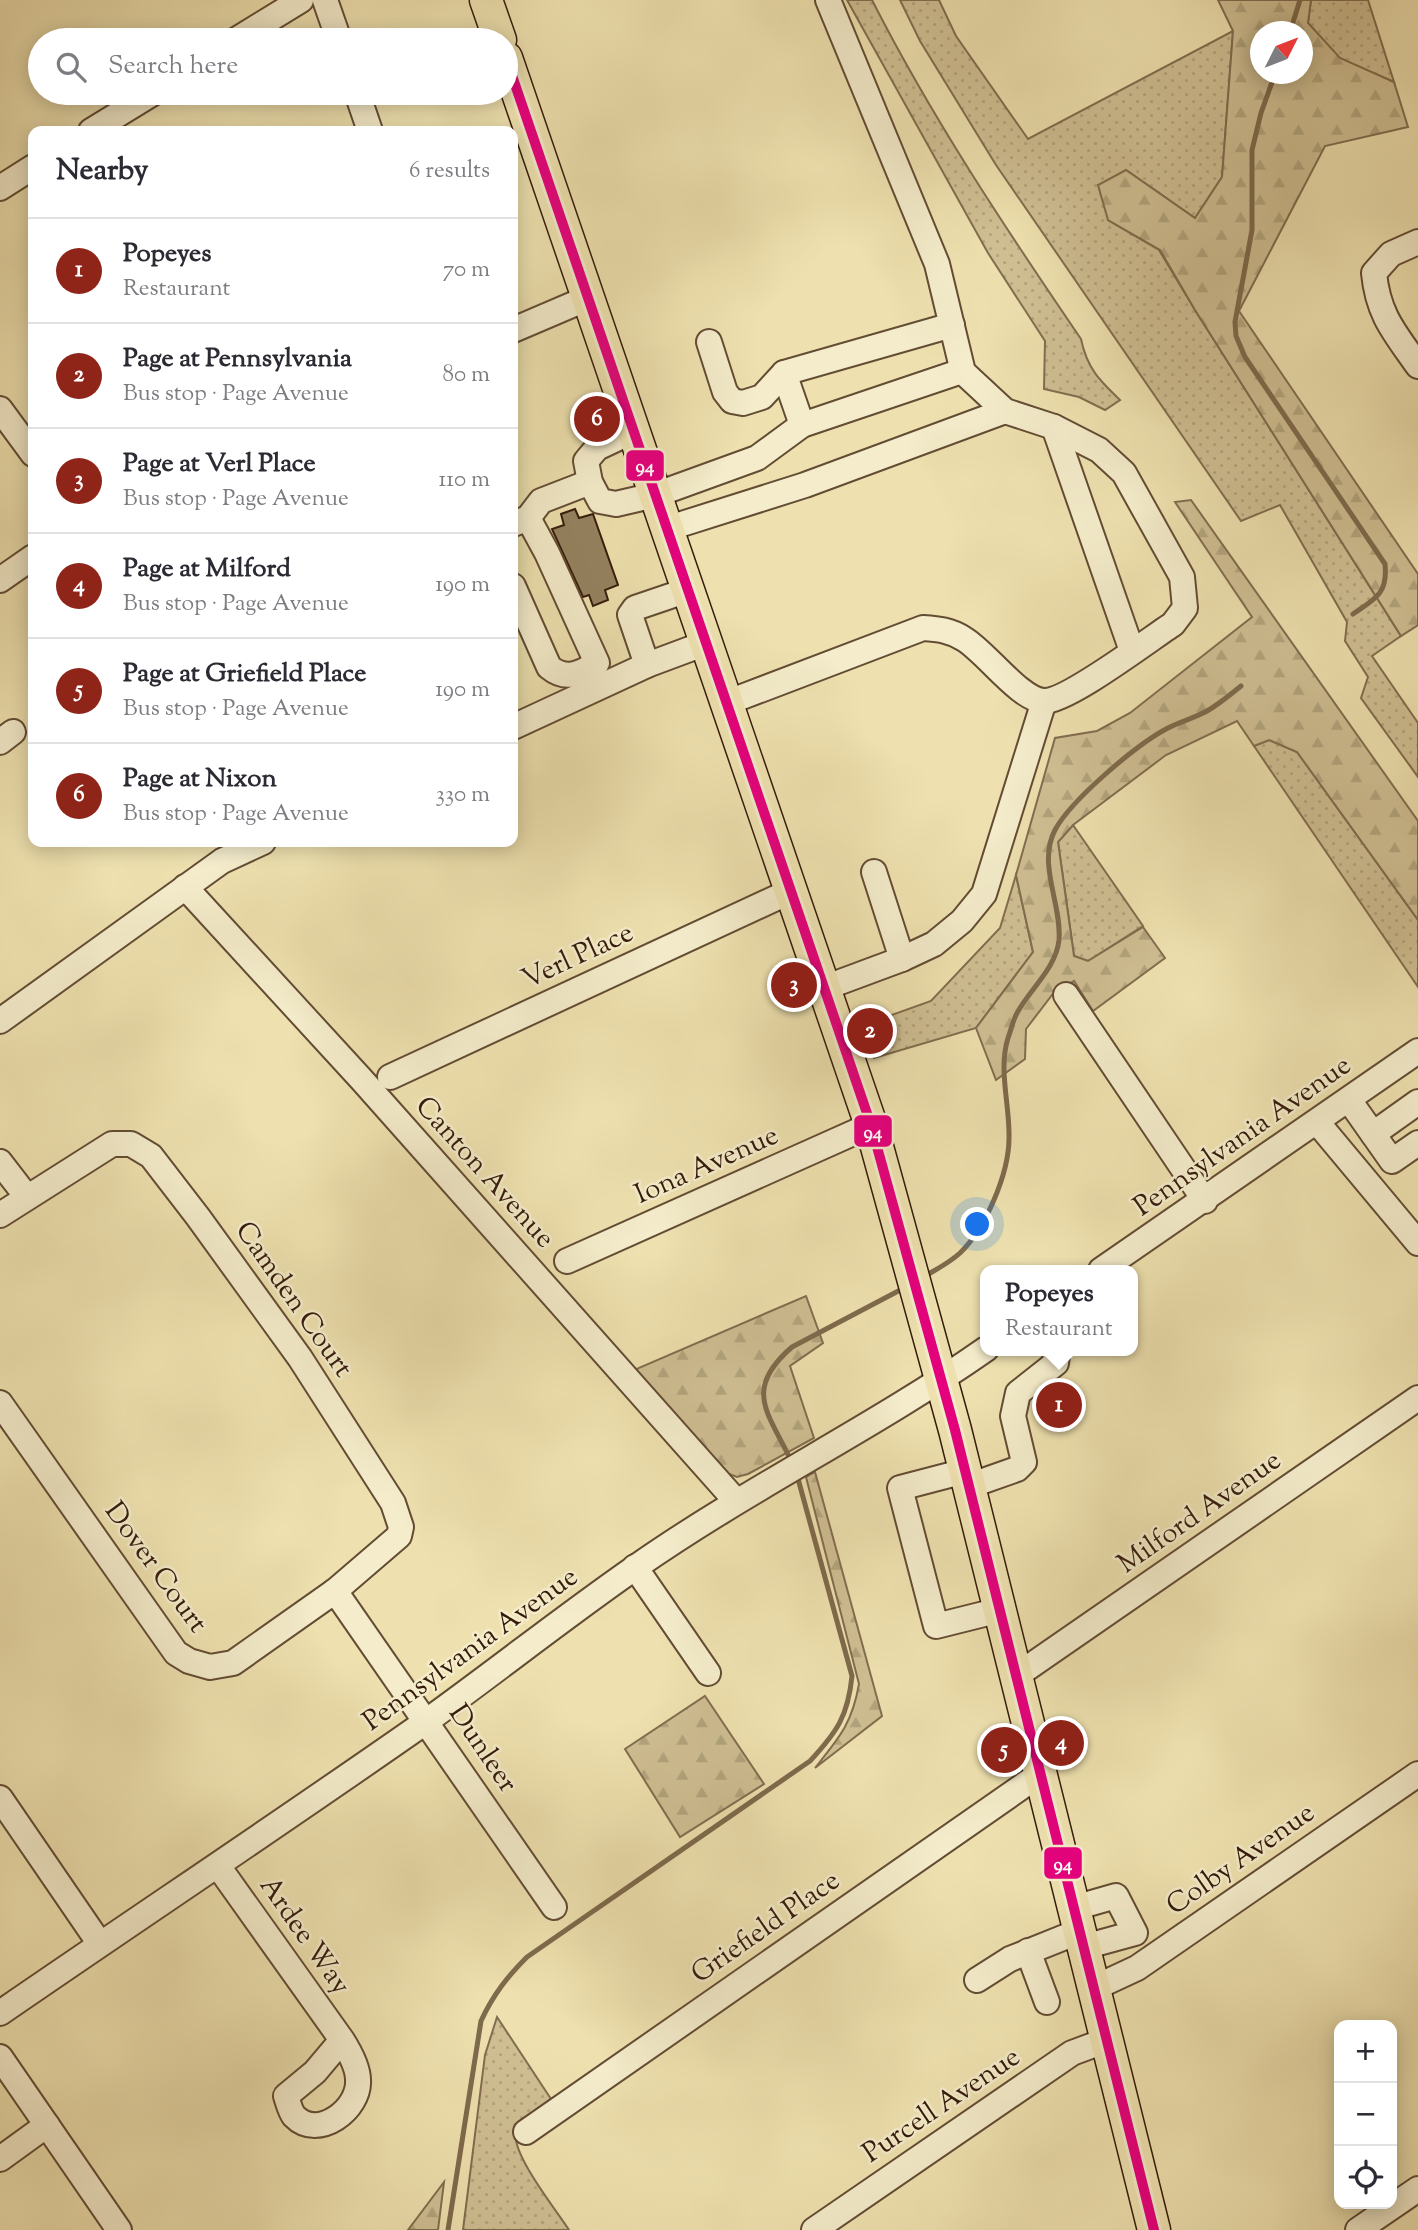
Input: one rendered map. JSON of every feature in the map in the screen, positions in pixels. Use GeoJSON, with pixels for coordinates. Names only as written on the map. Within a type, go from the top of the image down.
{"type":"FeatureCollection","features":[{"type":"Feature","properties":{"kind":"main road"},"geometry":{"type":"LineString","coordinates":[[486,0],[496,28]]}},
{"type":"Feature","properties":{"kind":"main road"},"geometry":{"type":"LineString","coordinates":[[518,93],[871,1125],[967,1478],[1154,2230]]}},
{"type":"Feature","properties":{"kind":"street"},"geometry":{"type":"LineString","coordinates":[[256,28],[301,0]]}},
{"type":"Feature","properties":{"kind":"street"},"geometry":{"type":"LineString","coordinates":[[325,0],[335,28]]}},
{"type":"Feature","properties":{"kind":"street"},"geometry":{"type":"LineString","coordinates":[[726,703],[923,628],[946,629],[966,640],[1023,691],[1044,701],[1065,696],[1173,624],[1185,608],[1182,577],[1124,473],[1099,450],[1054,427],[1005,411],[962,371],[937,264],[828,0]]}},
{"type":"Feature","properties":{"kind":"street"},"geometry":{"type":"LineString","coordinates":[[99,126],[133,105]]}},
{"type":"Feature","properties":{"kind":"street"},"geometry":{"type":"LineString","coordinates":[[361,105],[368,126]]}},
{"type":"Feature","properties":{"kind":"street"},"geometry":{"type":"LineString","coordinates":[[0,188],[28,170]]}},
{"type":"Feature","properties":{"kind":"street"},"geometry":{"type":"LineString","coordinates":[[1418,242],[1391,254],[1374,273],[1376,296],[1387,321],[1418,366]]}},
{"type":"Feature","properties":{"kind":"street"},"geometry":{"type":"LineString","coordinates":[[518,328],[588,299]]}},
{"type":"Feature","properties":{"kind":"street"},"geometry":{"type":"LineString","coordinates":[[709,342],[725,392],[732,401],[743,403],[762,397],[784,373],[951,325]]}},
{"type":"Feature","properties":{"kind":"street"},"geometry":{"type":"LineString","coordinates":[[633,431],[597,447],[586,461],[590,482],[600,501],[616,504],[655,495],[757,458],[802,425],[962,371]]}},
{"type":"Feature","properties":{"kind":"street"},"geometry":{"type":"LineString","coordinates":[[784,373],[802,425]]}},
{"type":"Feature","properties":{"kind":"street"},"geometry":{"type":"LineString","coordinates":[[0,409],[28,447]]}},
{"type":"Feature","properties":{"kind":"street"},"geometry":{"type":"LineString","coordinates":[[666,529],[804,485],[1005,411]]}},
{"type":"Feature","properties":{"kind":"street"},"geometry":{"type":"LineString","coordinates":[[1054,427],[1132,651]]}},
{"type":"Feature","properties":{"kind":"street"},"geometry":{"type":"LineString","coordinates":[[590,482],[541,501],[520,521],[547,553],[602,673]]}},
{"type":"Feature","properties":{"kind":"street"},"geometry":{"type":"LineString","coordinates":[[0,580],[28,560]]}},
{"type":"Feature","properties":{"kind":"street"},"geometry":{"type":"LineString","coordinates":[[647,665],[630,615],[635,608],[688,590]]}},
{"type":"Feature","properties":{"kind":"street"},"geometry":{"type":"LineString","coordinates":[[518,597],[549,667],[558,675],[602,673],[647,665],[706,643]]}},
{"type":"Feature","properties":{"kind":"street"},"geometry":{"type":"LineString","coordinates":[[518,724],[602,673]]}},
{"type":"Feature","properties":{"kind":"street"},"geometry":{"type":"LineString","coordinates":[[824,988],[902,960],[934,943],[962,921],[984,894],[1044,701]]}},
{"type":"Feature","properties":{"kind":"street"},"geometry":{"type":"LineString","coordinates":[[1,1017],[185,887],[218,851],[238,847]]}},
{"type":"Feature","properties":{"kind":"street"},"geometry":{"type":"LineString","coordinates":[[874,872],[902,960]]}},
{"type":"Feature","properties":{"kind":"street","name":"Canton Avenue"},"geometry":{"type":"LineString","coordinates":[[185,887],[362,1080],[736,1501]]}},
{"type":"Feature","properties":{"kind":"street","name":"Verl Place"},"geometry":{"type":"LineString","coordinates":[[390,1077],[791,891]]}},
{"type":"Feature","properties":{"kind":"street"},"geometry":{"type":"LineString","coordinates":[[1066,995],[1205,1201]]}},
{"type":"Feature","properties":{"kind":"street","name":"Pennsylvania Avenue"},"geometry":{"type":"LineString","coordinates":[[1109,1265],[1205,1201],[1418,1051]]}},
{"type":"Feature","properties":{"kind":"street"},"geometry":{"type":"LineString","coordinates":[[1349,1100],[1392,1161],[1407,1134],[1418,1103]]}},
{"type":"Feature","properties":{"kind":"street"},"geometry":{"type":"LineString","coordinates":[[1317,1122],[1418,1243]]}},
{"type":"Feature","properties":{"kind":"street","name":"Iona Avenue"},"geometry":{"type":"LineString","coordinates":[[567,1261],[871,1125]]}},
{"type":"Feature","properties":{"kind":"street"},"geometry":{"type":"LineString","coordinates":[[1373,1134],[1407,1134]]}},
{"type":"Feature","properties":{"kind":"street","name":"Camden Court"},"geometry":{"type":"LineString","coordinates":[[27,1197],[112,1144],[131,1144],[150,1156],[198,1217],[300,1358],[393,1503],[401,1527],[399,1536],[335,1591]]}},
{"type":"Feature","properties":{"kind":"street"},"geometry":{"type":"LineString","coordinates":[[0,1162],[27,1197],[0,1215]]}},
{"type":"Feature","properties":{"kind":"street","name":"Pennsylvania Avenue"},"geometry":{"type":"LineString","coordinates":[[0,2013],[218,1866],[427,1720],[635,1567],[736,1501],[941,1380],[980,1353]]}},
{"type":"Feature","properties":{"kind":"street"},"geometry":{"type":"LineString","coordinates":[[1000,1610],[936,1626],[900,1488],[1017,1469],[1024,1462],[1013,1416],[1018,1394],[1056,1363],[1057,1356]]}},
{"type":"Feature","properties":{"kind":"street","name":"Milford Avenue"},"geometry":{"type":"LineString","coordinates":[[1016,1676],[1418,1398]]}},
{"type":"Feature","properties":{"kind":"street","name":"Dover Court"},"geometry":{"type":"LineString","coordinates":[[0,1403],[176,1653],[188,1661],[209,1667],[233,1663],[335,1591]]}},
{"type":"Feature","properties":{"kind":"street"},"geometry":{"type":"LineString","coordinates":[[635,1567],[708,1673]]}},
{"type":"Feature","properties":{"kind":"street","name":"Dunleer"},"geometry":{"type":"LineString","coordinates":[[335,1591],[427,1720],[554,1907]]}},
{"type":"Feature","properties":{"kind":"street","name":"Griefield Place"},"geometry":{"type":"LineString","coordinates":[[526,2132],[1040,1774]]}},
{"type":"Feature","properties":{"kind":"street","name":"Colby Avenue"},"geometry":{"type":"LineString","coordinates":[[1094,1988],[1137,1968],[1418,1774]]}},
{"type":"Feature","properties":{"kind":"street"},"geometry":{"type":"LineString","coordinates":[[0,1798],[100,1944]]}},
{"type":"Feature","properties":{"kind":"street","name":"Ardee Way"},"geometry":{"type":"LineString","coordinates":[[218,1866],[342,2040]]}},
{"type":"Feature","properties":{"kind":"street"},"geometry":{"type":"LineString","coordinates":[[977,1980],[1010,1959],[1079,1928]]}},
{"type":"Feature","properties":{"kind":"street"},"geometry":{"type":"LineString","coordinates":[[1028,1951],[1046,2002]]}},
{"type":"Feature","properties":{"kind":"street","name":"Purcell Avenue"},"geometry":{"type":"LineString","coordinates":[[814,2230],[1072,2053],[1107,2040]]}},
{"type":"Feature","properties":{"kind":"street"},"geometry":{"type":"LineString","coordinates":[[0,2057],[119,2230]]}},
{"type":"Feature","properties":{"kind":"street"},"geometry":{"type":"LineString","coordinates":[[0,2159],[47,2125]]}},
{"type":"Feature","properties":{"kind":"street"},"geometry":{"type":"LineString","coordinates":[[1358,2230],[1418,2189]]}},
{"type":"Feature","properties":{"kind":"green space"},"geometry":{"type":"Polygon","coordinates":[[[847,0],[872,0],[945,130],[1081,339],[1090,366],[1120,400],[1105,410],[1079,397],[1044,389],[1045,341],[988,253],[847,0]]]}},
{"type":"Feature","properties":{"kind":"green space"},"geometry":{"type":"Polygon","coordinates":[[[900,0],[939,0],[956,36],[1028,139],[1233,31],[1222,177],[1195,218],[1126,170],[1108,220],[1159,250],[1401,636],[1372,656],[1418,723],[1418,777],[1361,698],[1368,677],[1345,641],[1347,622],[1280,505],[1241,521],[996,165],[920,41],[900,0]]]}},
{"type":"Feature","properties":{"kind":"green space"},"geometry":{"type":"Polygon","coordinates":[[[1218,0],[1311,0],[1308,21],[1250,21],[1250,84],[1313,84],[1313,28],[1340,58],[1394,82],[1408,127],[1325,146],[1239,311],[1418,574],[1418,625],[1401,636],[1160,250],[1108,220],[1098,185],[1126,170],[1195,218],[1222,177],[1233,31],[1218,0]]]}},
{"type":"Feature","properties":{"kind":"green space"},"geometry":{"type":"Polygon","coordinates":[[[1311,0],[1368,0],[1394,82],[1340,59],[1313,29],[1313,21],[1308,21],[1311,0]]]}},
{"type":"Feature","properties":{"kind":"green space"},"geometry":{"type":"Polygon","coordinates":[[[1191,500],[1418,821],[1418,920],[1297,752],[1269,740],[1254,746],[1237,721],[1166,755],[1073,825],[1058,842],[1074,956],[1088,961],[1143,927],[1165,958],[1093,1011],[1074,981],[1052,995],[1026,1029],[1025,1059],[996,1080],[976,1028],[1033,952],[1016,875],[1055,738],[1097,731],[1130,713],[1252,617],[1175,502],[1191,500]]]}},
{"type":"Feature","properties":{"kind":"green space"},"geometry":{"type":"Polygon","coordinates":[[[1269,740],[1297,752],[1418,920],[1418,987],[1254,746],[1269,740]]]}},
{"type":"Feature","properties":{"kind":"green space"},"geometry":{"type":"Polygon","coordinates":[[[1073,825],[1143,926],[1088,961],[1074,956],[1058,842],[1073,825]]]}},
{"type":"Feature","properties":{"kind":"green space"},"geometry":{"type":"Polygon","coordinates":[[[1016,875],[1033,952],[976,1028],[874,1058],[861,1026],[931,1001],[1000,928],[1016,875]]]}},
{"type":"Feature","properties":{"kind":"green space"},"geometry":{"type":"Polygon","coordinates":[[[806,1296],[823,1343],[790,1366],[814,1438],[748,1474],[737,1477],[724,1472],[634,1370],[806,1296]]]}},
{"type":"Feature","properties":{"kind":"green space"},"geometry":{"type":"Polygon","coordinates":[[[815,1472],[882,1716],[815,1768],[843,1730],[853,1710],[859,1684],[806,1477],[815,1472]]]}},
{"type":"Feature","properties":{"kind":"green space"},"geometry":{"type":"Polygon","coordinates":[[[705,1696],[764,1784],[680,1837],[625,1749],[705,1696]]]}},
{"type":"Feature","properties":{"kind":"green space"},"geometry":{"type":"Polygon","coordinates":[[[497,2017],[551,2099],[518,2126],[516,2141],[527,2167],[569,2230],[463,2230],[485,2055],[497,2017]]]}},
{"type":"Feature","properties":{"kind":"green space"},"geometry":{"type":"Polygon","coordinates":[[[444,2182],[438,2230],[408,2230],[444,2182]]]}},
{"type":"Feature","properties":{"kind":"building"},"geometry":{"type":"Polygon","coordinates":[[[575,509],[579,518],[593,514],[618,585],[605,590],[608,600],[593,606],[589,595],[583,597],[552,529],[564,525],[561,514],[575,509]]]}},
{"type":"Feature","properties":{"kind":"waterway"},"geometry":{"type":"LineString","coordinates":[[1293,21],[1300,0]]}},
{"type":"Feature","properties":{"kind":"waterway"},"geometry":{"type":"LineString","coordinates":[[1271,84],[1252,150],[1252,230],[1235,322],[1236,336],[1245,357],[1385,564],[1382,589],[1374,599],[1353,614]]}},
{"type":"Feature","properties":{"kind":"waterway"},"geometry":{"type":"LineString","coordinates":[[925,1276],[952,1260],[970,1242],[987,1215],[1005,1167],[1009,1138],[1004,1075],[1005,1050],[1017,1013],[1048,969],[1059,940],[1048,856],[1055,830],[1090,789],[1140,746],[1168,728],[1207,711],[1241,686]]}},
{"type":"Feature","properties":{"kind":"waterway"},"geometry":{"type":"LineString","coordinates":[[792,1463],[765,1403],[767,1377],[792,1347],[904,1288]]}},
{"type":"Feature","properties":{"kind":"waterway"},"geometry":{"type":"LineString","coordinates":[[448,2230],[481,2021],[507,1979],[527,1957],[810,1761],[840,1723],[848,1702],[852,1676],[797,1475]]}},
{"type":"Feature","properties":{"kind":"transit line","name":"94"},"geometry":{"type":"LineString","coordinates":[[518,93],[871,1125],[955,1430],[1154,2230]]}},
{"type":"Feature","properties":{"kind":"place","name":"Page at Nixon"},"geometry":{"type":"Point","coordinates":[597,419]}},
{"type":"Feature","properties":{"kind":"place","name":"Page at Verl Place"},"geometry":{"type":"Point","coordinates":[794,985]}},
{"type":"Feature","properties":{"kind":"place","name":"Page at Pennsylvania"},"geometry":{"type":"Point","coordinates":[870,1031]}},
{"type":"Feature","properties":{"kind":"place","name":"Popeyes"},"geometry":{"type":"Point","coordinates":[1059,1405]}},
{"type":"Feature","properties":{"kind":"place","name":"Page at Milford"},"geometry":{"type":"Point","coordinates":[1061,1743]}},
{"type":"Feature","properties":{"kind":"place","name":"Page at Griefield Place"},"geometry":{"type":"Point","coordinates":[1004,1750]}}]}
